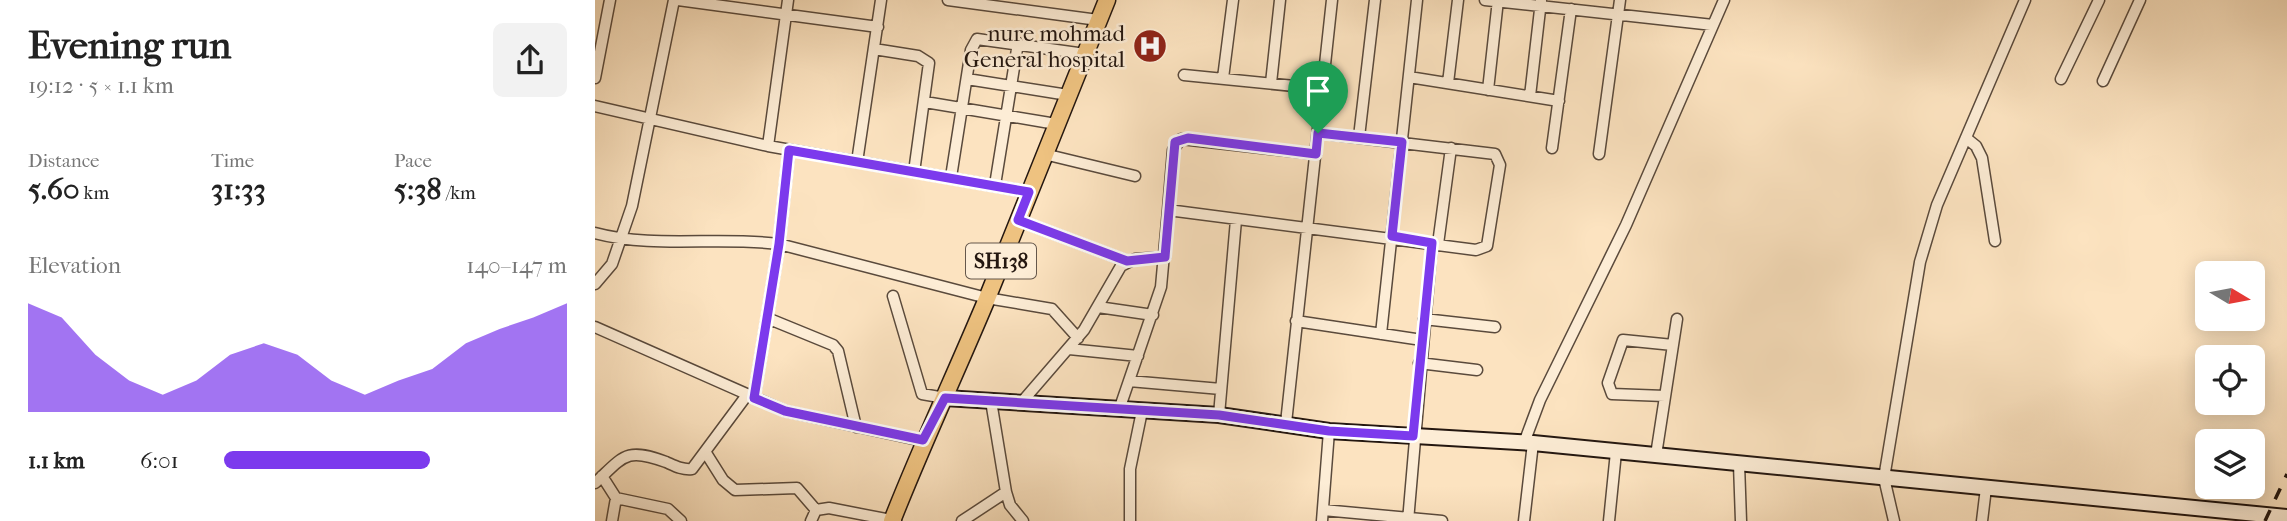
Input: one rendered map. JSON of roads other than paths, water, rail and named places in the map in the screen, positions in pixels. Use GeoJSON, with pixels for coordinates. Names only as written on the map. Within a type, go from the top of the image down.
{"type":"FeatureCollection","features":[{"type":"Feature","properties":{"kind":"main road","name":"SH138"},"geometry":{"type":"LineString","coordinates":[[894,521],[923,440],[945,398],[987,298],[1107,0]]}},
{"type":"Feature","properties":{"kind":"street"},"geometry":{"type":"LineString","coordinates":[[595,78],[610,0]]}},
{"type":"Feature","properties":{"kind":"street"},"geometry":{"type":"LineString","coordinates":[[595,284],[612,264],[622,240],[676,0],[735,4],[878,27]]}},
{"type":"Feature","properties":{"kind":"street"},"geometry":{"type":"LineString","coordinates":[[768,146],[788,0]]}},
{"type":"Feature","properties":{"kind":"street"},"geometry":{"type":"LineString","coordinates":[[857,162],[881,0]]}},
{"type":"Feature","properties":{"kind":"street"},"geometry":{"type":"LineString","coordinates":[[948,0],[1098,20]]}},
{"type":"Feature","properties":{"kind":"street"},"geometry":{"type":"LineString","coordinates":[[1044,13],[1046,0]]}},
{"type":"Feature","properties":{"kind":"street"},"geometry":{"type":"LineString","coordinates":[[1223,78],[1233,0]]}},
{"type":"Feature","properties":{"kind":"street"},"geometry":{"type":"LineString","coordinates":[[1271,83],[1280,0]]}},
{"type":"Feature","properties":{"kind":"street"},"geometry":{"type":"LineString","coordinates":[[1286,423],[1332,0]]}},
{"type":"Feature","properties":{"kind":"street"},"geometry":{"type":"LineString","coordinates":[[1359,137],[1375,0]]}},
{"type":"Feature","properties":{"kind":"street"},"geometry":{"type":"LineString","coordinates":[[1381,334],[1417,0]]}},
{"type":"Feature","properties":{"kind":"street"},"geometry":{"type":"LineString","coordinates":[[1448,83],[1458,0]]}},
{"type":"Feature","properties":{"kind":"street"},"geometry":{"type":"LineString","coordinates":[[1485,0],[1541,3],[1571,9],[1713,25]]}},
{"type":"Feature","properties":{"kind":"street"},"geometry":{"type":"LineString","coordinates":[[1599,154],[1620,0]]}},
{"type":"Feature","properties":{"kind":"street"},"geometry":{"type":"LineString","coordinates":[[1524,521],[1529,443],[1540,400],[1626,225],[1724,0]]}},
{"type":"Feature","properties":{"kind":"street"},"geometry":{"type":"LineString","coordinates":[[1894,521],[1884,478],[1920,262],[1937,205],[2025,0]]}},
{"type":"Feature","properties":{"kind":"street"},"geometry":{"type":"LineString","coordinates":[[2061,79],[2099,0]]}},
{"type":"Feature","properties":{"kind":"street"},"geometry":{"type":"LineString","coordinates":[[2103,81],[2140,0]]}},
{"type":"Feature","properties":{"kind":"street"},"geometry":{"type":"LineString","coordinates":[[1488,90],[1498,1]]}},
{"type":"Feature","properties":{"kind":"street"},"geometry":{"type":"LineString","coordinates":[[1530,96],[1541,3]]}},
{"type":"Feature","properties":{"kind":"street"},"geometry":{"type":"LineString","coordinates":[[1552,148],[1571,9]]}},
{"type":"Feature","properties":{"kind":"street"},"geometry":{"type":"LineString","coordinates":[[951,177],[971,50],[977,39],[1085,54]]}},
{"type":"Feature","properties":{"kind":"street"},"geometry":{"type":"LineString","coordinates":[[995,185],[1018,43]]}},
{"type":"Feature","properties":{"kind":"street"},"geometry":{"type":"LineString","coordinates":[[874,48],[918,56],[929,63],[914,172]]}},
{"type":"Feature","properties":{"kind":"street"},"geometry":{"type":"LineString","coordinates":[[1184,75],[1324,89]]}},
{"type":"Feature","properties":{"kind":"street"},"geometry":{"type":"LineString","coordinates":[[1409,77],[1559,101]]}},
{"type":"Feature","properties":{"kind":"street"},"geometry":{"type":"LineString","coordinates":[[967,79],[1068,95]]}},
{"type":"Feature","properties":{"kind":"street"},"geometry":{"type":"LineString","coordinates":[[925,102],[1056,124]]}},
{"type":"Feature","properties":{"kind":"street"},"geometry":{"type":"LineString","coordinates":[[595,106],[768,146],[1029,192]]}},
{"type":"Feature","properties":{"kind":"street"},"geometry":{"type":"LineString","coordinates":[[1168,210],[1392,236],[1476,250],[1487,246],[1500,165],[1490,152],[1318,133]]}},
{"type":"Feature","properties":{"kind":"street"},"geometry":{"type":"LineString","coordinates":[[1966,138],[1976,146],[1982,158],[1995,241]]}},
{"type":"Feature","properties":{"kind":"street"},"geometry":{"type":"LineString","coordinates":[[1119,410],[1161,287],[1173,150],[1181,139],[1316,154]]}},
{"type":"Feature","properties":{"kind":"street"},"geometry":{"type":"LineString","coordinates":[[1408,519],[1424,319],[1451,148]]}},
{"type":"Feature","properties":{"kind":"street"},"geometry":{"type":"LineString","coordinates":[[681,521],[668,509],[616,498],[598,479],[625,455],[632,453],[687,469],[698,464],[750,396],[779,244],[789,150]]}},
{"type":"Feature","properties":{"kind":"street"},"geometry":{"type":"LineString","coordinates":[[1044,154],[1135,176]]}},
{"type":"Feature","properties":{"kind":"street"},"geometry":{"type":"LineString","coordinates":[[1018,220],[1127,261],[1165,257]]}},
{"type":"Feature","properties":{"kind":"street"},"geometry":{"type":"LineString","coordinates":[[1219,415],[1236,220]]}},
{"type":"Feature","properties":{"kind":"street"},"geometry":{"type":"LineString","coordinates":[[595,233],[622,240],[747,241],[779,244],[987,298],[1052,309],[1078,338]]}},
{"type":"Feature","properties":{"kind":"street"},"geometry":{"type":"LineString","coordinates":[[1021,403],[1078,338],[1127,261]]}},
{"type":"Feature","properties":{"kind":"street"},"geometry":{"type":"LineString","coordinates":[[893,296],[922,394],[945,398],[1219,415],[1329,431],[1529,443],[1986,488],[2213,516],[2287,517]]}},
{"type":"Feature","properties":{"kind":"street"},"geometry":{"type":"LineString","coordinates":[[1098,307],[1153,315]]}},
{"type":"Feature","properties":{"kind":"street"},"geometry":{"type":"LineString","coordinates":[[767,318],[833,345],[838,351],[856,427]]}},
{"type":"Feature","properties":{"kind":"street"},"geometry":{"type":"LineString","coordinates":[[1424,319],[1495,327]]}},
{"type":"Feature","properties":{"kind":"street"},"geometry":{"type":"LineString","coordinates":[[1656,456],[1677,319]]}},
{"type":"Feature","properties":{"kind":"street"},"geometry":{"type":"LineString","coordinates":[[1297,321],[1422,340]]}},
{"type":"Feature","properties":{"kind":"street"},"geometry":{"type":"LineString","coordinates":[[595,327],[785,411],[923,440]]}},
{"type":"Feature","properties":{"kind":"street"},"geometry":{"type":"LineString","coordinates":[[1665,396],[1612,394],[1608,383],[1623,340],[1673,345]]}},
{"type":"Feature","properties":{"kind":"street"},"geometry":{"type":"LineString","coordinates":[[1069,349],[1138,356]]}},
{"type":"Feature","properties":{"kind":"street"},"geometry":{"type":"LineString","coordinates":[[1419,363],[1477,370]]}},
{"type":"Feature","properties":{"kind":"street"},"geometry":{"type":"LineString","coordinates":[[1129,381],[1221,389]]}},
{"type":"Feature","properties":{"kind":"street"},"geometry":{"type":"LineString","coordinates":[[991,401],[1006,492],[1010,505],[1023,521]]}},
{"type":"Feature","properties":{"kind":"street"},"geometry":{"type":"LineString","coordinates":[[1130,521],[1130,469],[1142,411]]}},
{"type":"Feature","properties":{"kind":"street"},"geometry":{"type":"LineString","coordinates":[[1329,431],[1322,516],[1442,521]]}},
{"type":"Feature","properties":{"kind":"street"},"geometry":{"type":"LineString","coordinates":[[1609,521],[1616,452]]}},
{"type":"Feature","properties":{"kind":"street"},"geometry":{"type":"LineString","coordinates":[[706,453],[723,480],[735,490],[797,488],[816,510]]}},
{"type":"Feature","properties":{"kind":"street"},"geometry":{"type":"LineString","coordinates":[[1739,464],[1741,521]]}},
{"type":"Feature","properties":{"kind":"street"},"geometry":{"type":"LineString","coordinates":[[1982,521],[1986,488]]}},
{"type":"Feature","properties":{"kind":"street"},"geometry":{"type":"LineString","coordinates":[[962,521],[1006,492]]}},
{"type":"Feature","properties":{"kind":"street"},"geometry":{"type":"LineString","coordinates":[[612,521],[616,498]]}},
{"type":"Feature","properties":{"kind":"street"},"geometry":{"type":"LineString","coordinates":[[816,510],[829,508],[894,521]]}},
{"type":"Feature","properties":{"kind":"street"},"geometry":{"type":"LineString","coordinates":[[811,521],[816,510]]}},
{"type":"Feature","properties":{"kind":"railway"},"geometry":{"type":"LineString","coordinates":[[2265,521],[2287,474]]}},
{"type":"Feature","properties":{"kind":"place","name":"nure mohmad General hospital"},"geometry":{"type":"Point","coordinates":[1150,46]}}]}
